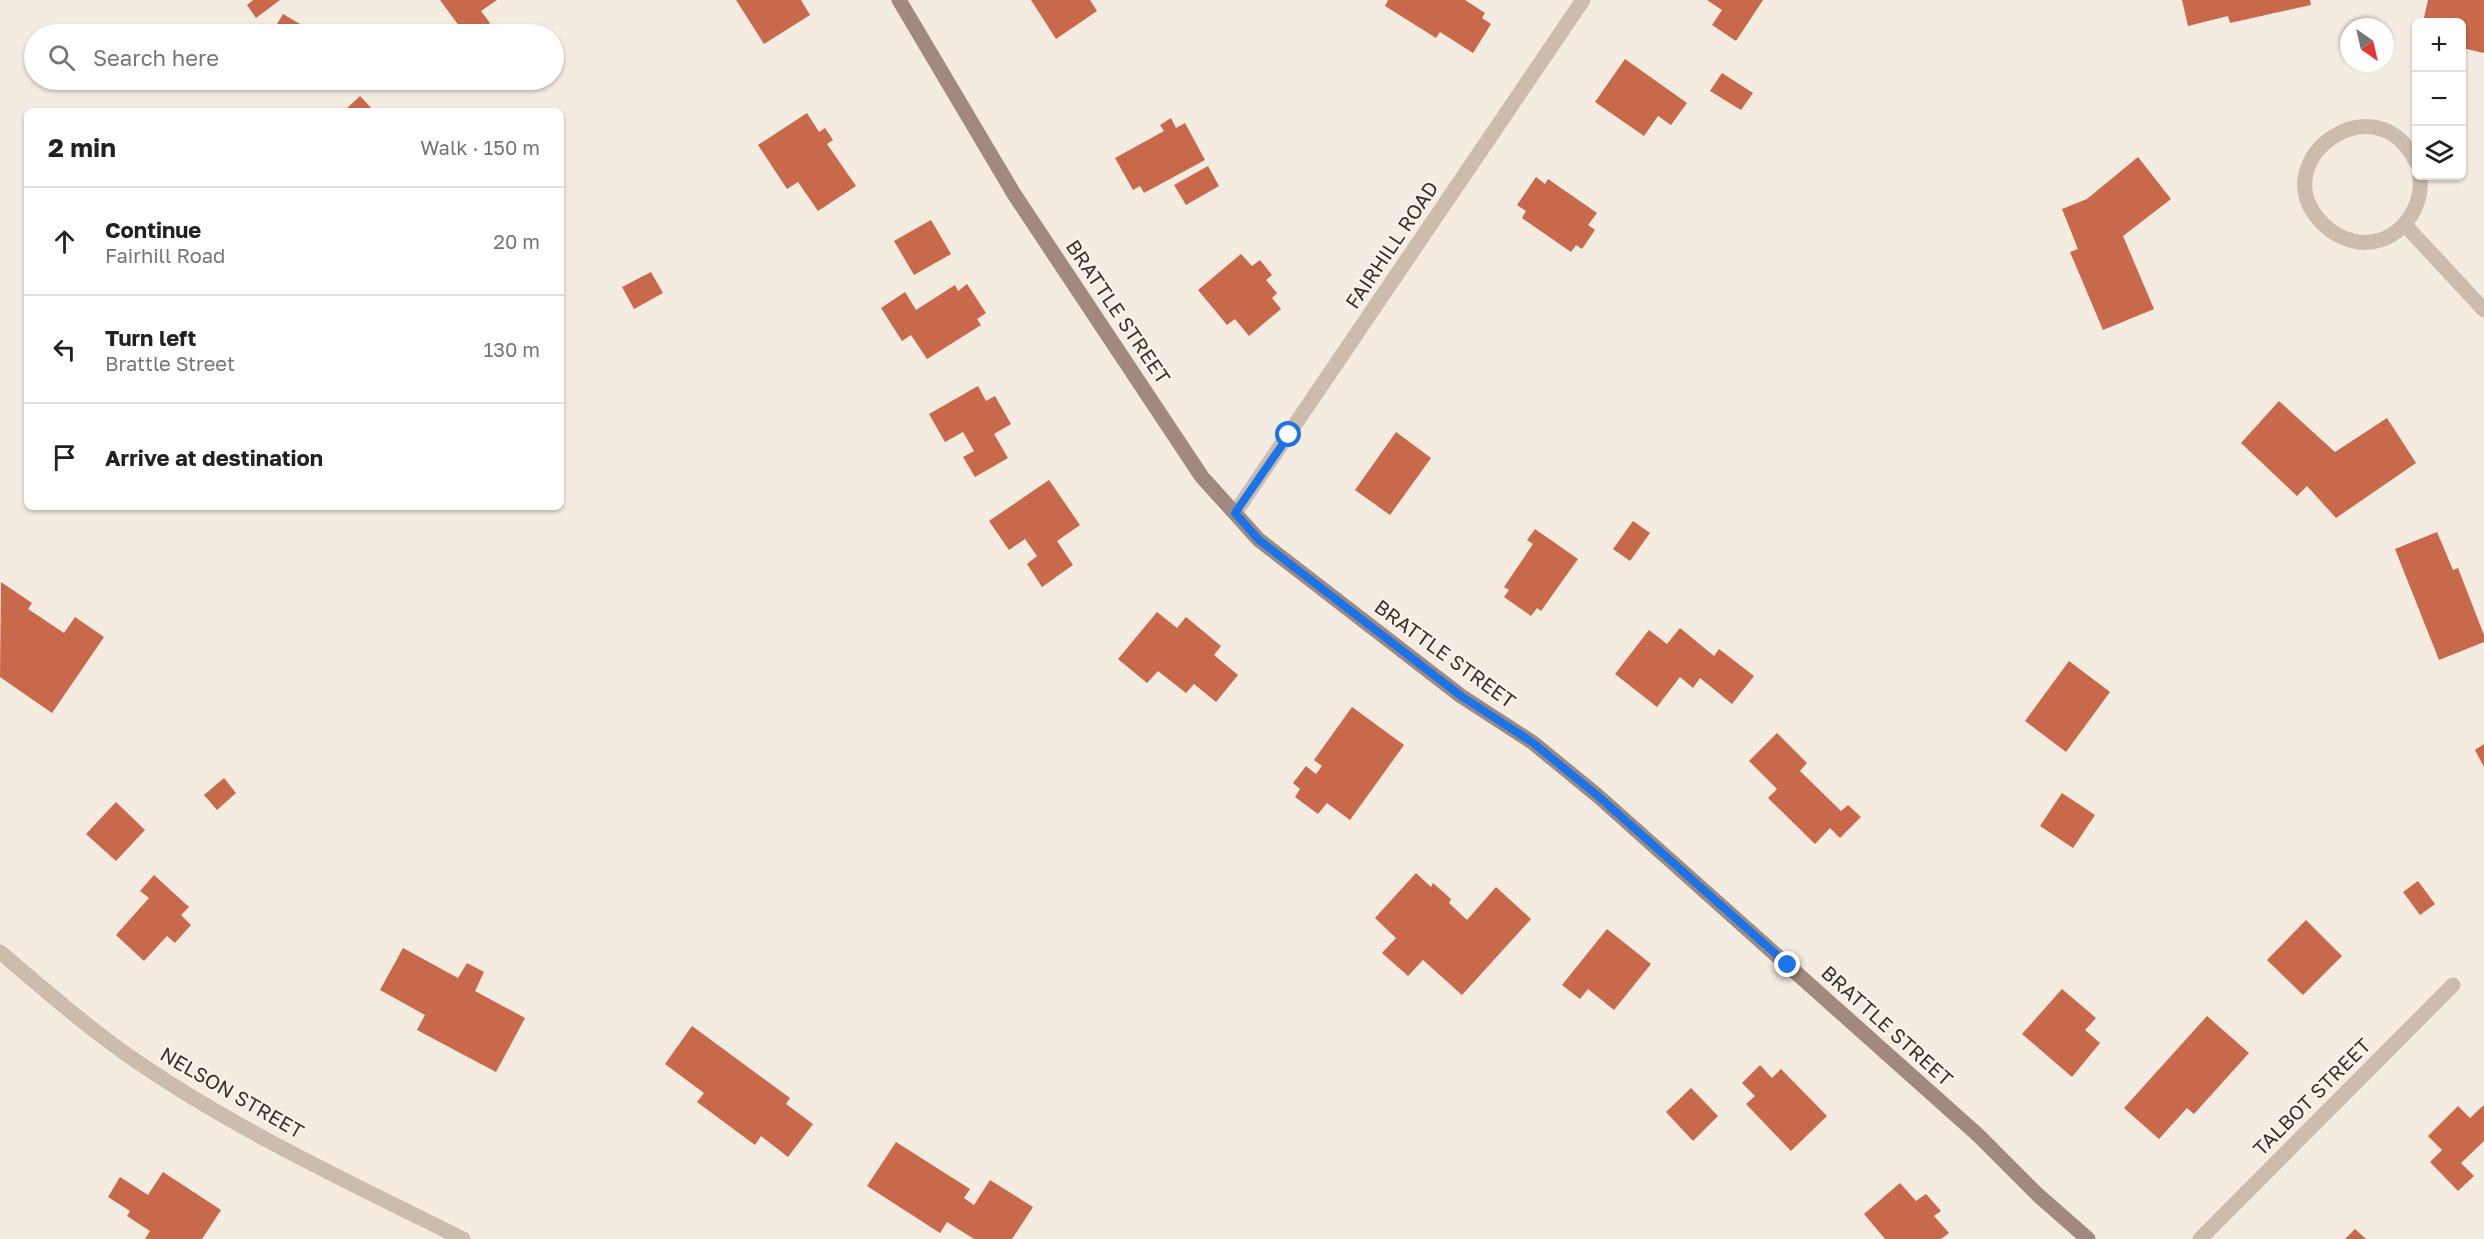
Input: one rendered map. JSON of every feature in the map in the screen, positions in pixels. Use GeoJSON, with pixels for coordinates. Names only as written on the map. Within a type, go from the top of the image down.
{"type":"FeatureCollection","features":[{"type":"Feature","properties":{"kind":"street","name":"BRATTLE STREET"},"geometry":{"type":"LineString","coordinates":[[899,0],[1014,194],[1202,477],[1259,540],[1461,696],[1532,742],[1598,796],[1978,1135],[2038,1195],[2088,1239]]}},
{"type":"Feature","properties":{"kind":"street","name":"FAIRHILL ROAD"},"geometry":{"type":"LineString","coordinates":[[1235,513],[1583,0]]}},
{"type":"Feature","properties":{"kind":"street"},"geometry":{"type":"LineString","coordinates":[[2412,152],[2396,137],[2378,128],[2358,127],[2339,132],[2322,144],[2312,159],[2306,176],[2307,194],[2312,212],[2323,226],[2338,237],[2356,242],[2374,242],[2406,225],[2417,208],[2420,180]]}},
{"type":"Feature","properties":{"kind":"street"},"geometry":{"type":"LineString","coordinates":[[2406,225],[2484,310]]}},
{"type":"Feature","properties":{"kind":"street","name":"NELSON STREET"},"geometry":{"type":"LineString","coordinates":[[0,952],[128,1056],[184,1092],[261,1136],[463,1239]]}},
{"type":"Feature","properties":{"kind":"street","name":"TALBOT STREET"},"geometry":{"type":"LineString","coordinates":[[2200,1239],[2453,985]]}},
{"type":"Feature","properties":{"kind":"building"},"geometry":{"type":"Polygon","coordinates":[[[253,0],[280,0],[256,18],[247,5],[253,0]]]}},
{"type":"Feature","properties":{"kind":"building"},"geometry":{"type":"Polygon","coordinates":[[[440,0],[497,0],[481,11],[489,24],[458,24],[440,0]]]}},
{"type":"Feature","properties":{"kind":"building"},"geometry":{"type":"Polygon","coordinates":[[[736,0],[801,0],[810,15],[764,44],[736,0]]]}},
{"type":"Feature","properties":{"kind":"building"},"geometry":{"type":"Polygon","coordinates":[[[1031,0],[1090,0],[1097,11],[1056,39],[1031,0]]]}},
{"type":"Feature","properties":{"kind":"building"},"geometry":{"type":"Polygon","coordinates":[[[1388,0],[1465,0],[1485,13],[1482,18],[1491,24],[1473,53],[1440,32],[1436,38],[1385,6],[1388,0]]]}},
{"type":"Feature","properties":{"kind":"building"},"geometry":{"type":"Polygon","coordinates":[[[1707,0],[1763,0],[1736,41],[1712,25],[1722,10],[1707,0]]]}},
{"type":"Feature","properties":{"kind":"building"},"geometry":{"type":"Polygon","coordinates":[[[2182,0],[2310,0],[2311,5],[2230,23],[2228,16],[2188,26],[2182,0]]]}},
{"type":"Feature","properties":{"kind":"building"},"geometry":{"type":"Polygon","coordinates":[[[2428,0],[2484,0],[2484,53],[2466,49],[2466,18],[2424,18],[2428,0]]]}},
{"type":"Feature","properties":{"kind":"building"},"geometry":{"type":"Polygon","coordinates":[[[283,14],[300,24],[277,24],[283,14]]]}},
{"type":"Feature","properties":{"kind":"building"},"geometry":{"type":"Polygon","coordinates":[[[1625,59],[1687,103],[1671,125],[1658,116],[1644,136],[1595,102],[1625,59]]]}},
{"type":"Feature","properties":{"kind":"building"},"geometry":{"type":"Polygon","coordinates":[[[1722,73],[1753,93],[1741,110],[1710,91],[1722,73]]]}},
{"type":"Feature","properties":{"kind":"building"},"geometry":{"type":"Polygon","coordinates":[[[360,96],[371,108],[347,108],[360,96]]]}},
{"type":"Feature","properties":{"kind":"building"},"geometry":{"type":"Polygon","coordinates":[[[807,113],[819,132],[825,128],[833,140],[827,144],[856,186],[818,211],[798,182],[787,189],[758,145],[807,113]]]}},
{"type":"Feature","properties":{"kind":"building"},"geometry":{"type":"Polygon","coordinates":[[[1171,118],[1176,128],[1185,123],[1205,160],[1144,193],[1140,186],[1133,190],[1115,158],[1164,131],[1160,125],[1171,118]]]}},
{"type":"Feature","properties":{"kind":"building"},"geometry":{"type":"Polygon","coordinates":[[[2138,157],[2171,199],[2123,236],[2154,309],[2103,330],[2070,252],[2078,249],[2062,209],[2087,199],[2138,157]]]}},
{"type":"Feature","properties":{"kind":"building"},"geometry":{"type":"Polygon","coordinates":[[[1208,166],[1219,186],[1186,205],[1174,185],[1208,166]]]}},
{"type":"Feature","properties":{"kind":"building"},"geometry":{"type":"Polygon","coordinates":[[[1536,177],[1545,184],[1548,179],[1597,213],[1588,225],[1595,230],[1582,249],[1576,245],[1571,252],[1522,218],[1526,211],[1517,205],[1536,177]]]}},
{"type":"Feature","properties":{"kind":"building"},"geometry":{"type":"Polygon","coordinates":[[[931,220],[951,254],[914,275],[894,241],[931,220]]]}},
{"type":"Feature","properties":{"kind":"building"},"geometry":{"type":"Polygon","coordinates":[[[1241,254],[1252,266],[1260,260],[1272,275],[1266,280],[1277,293],[1272,298],[1281,309],[1249,336],[1235,319],[1227,325],[1198,290],[1241,254]]]}},
{"type":"Feature","properties":{"kind":"building"},"geometry":{"type":"Polygon","coordinates":[[[651,272],[663,293],[634,309],[622,287],[651,272]]]}},
{"type":"Feature","properties":{"kind":"building"},"geometry":{"type":"Polygon","coordinates":[[[967,284],[986,313],[977,319],[981,325],[927,359],[911,335],[902,341],[881,308],[905,292],[916,310],[955,285],[958,291],[967,284]]]}},
{"type":"Feature","properties":{"kind":"building"},"geometry":{"type":"Polygon","coordinates":[[[978,386],[986,401],[995,396],[1011,424],[994,434],[1008,458],[975,477],[963,457],[974,451],[963,432],[945,442],[929,414],[978,386]]]}},
{"type":"Feature","properties":{"kind":"building"},"geometry":{"type":"Polygon","coordinates":[[[2279,401],[2335,452],[2387,418],[2416,463],[2336,518],[2307,486],[2297,496],[2241,443],[2279,401]]]}},
{"type":"Feature","properties":{"kind":"building"},"geometry":{"type":"Polygon","coordinates":[[[1396,432],[1431,458],[1390,515],[1355,490],[1396,432]]]}},
{"type":"Feature","properties":{"kind":"building"},"geometry":{"type":"Polygon","coordinates":[[[1049,480],[1080,525],[1057,541],[1073,565],[1042,587],[1027,564],[1037,556],[1025,539],[1009,550],[989,521],[1049,480]]]}},
{"type":"Feature","properties":{"kind":"building"},"geometry":{"type":"Polygon","coordinates":[[[1633,521],[1650,533],[1630,561],[1613,549],[1633,521]]]}},
{"type":"Feature","properties":{"kind":"building"},"geometry":{"type":"Polygon","coordinates":[[[1535,529],[1578,559],[1541,611],[1537,608],[1531,616],[1504,597],[1509,590],[1504,587],[1533,544],[1527,540],[1535,529]]]}},
{"type":"Feature","properties":{"kind":"building"},"geometry":{"type":"Polygon","coordinates":[[[2437,532],[2453,570],[2458,568],[2484,635],[2484,642],[2439,660],[2395,549],[2437,532]]]}},
{"type":"Feature","properties":{"kind":"building"},"geometry":{"type":"Polygon","coordinates":[[[1,582],[32,603],[28,609],[64,633],[75,617],[104,637],[52,713],[0,677],[1,582]]]}},
{"type":"Feature","properties":{"kind":"building"},"geometry":{"type":"Polygon","coordinates":[[[1157,612],[1177,628],[1186,617],[1221,646],[1214,655],[1238,675],[1216,702],[1194,684],[1186,693],[1158,671],[1147,683],[1118,659],[1157,612]]]}},
{"type":"Feature","properties":{"kind":"building"},"geometry":{"type":"Polygon","coordinates":[[[1680,628],[1714,656],[1719,649],[1754,676],[1732,704],[1700,678],[1693,688],[1680,677],[1657,707],[1615,674],[1649,630],[1667,644],[1680,628]]]}},
{"type":"Feature","properties":{"kind":"building"},"geometry":{"type":"Polygon","coordinates":[[[2069,661],[2110,692],[2066,752],[2025,721],[2069,661]]]}},
{"type":"Feature","properties":{"kind":"building"},"geometry":{"type":"Polygon","coordinates":[[[1352,707],[1404,745],[1350,820],[1327,803],[1318,814],[1295,797],[1300,789],[1293,783],[1306,766],[1316,774],[1322,766],[1314,760],[1352,707]]]}},
{"type":"Feature","properties":{"kind":"building"},"geometry":{"type":"Polygon","coordinates":[[[1777,733],[1807,763],[1800,771],[1841,811],[1848,805],[1861,817],[1840,838],[1830,828],[1815,844],[1768,798],[1777,789],[1749,761],[1777,733]]]}},
{"type":"Feature","properties":{"kind":"building"},"geometry":{"type":"Polygon","coordinates":[[[2484,744],[2484,767],[2475,750],[2484,744]]]}},
{"type":"Feature","properties":{"kind":"building"},"geometry":{"type":"Polygon","coordinates":[[[224,778],[236,793],[217,810],[204,795],[224,778]]]}},
{"type":"Feature","properties":{"kind":"building"},"geometry":{"type":"Polygon","coordinates":[[[2062,793],[2095,815],[2073,848],[2040,826],[2062,793]]]}},
{"type":"Feature","properties":{"kind":"building"},"geometry":{"type":"Polygon","coordinates":[[[116,802],[145,830],[116,861],[86,834],[116,802]]]}},
{"type":"Feature","properties":{"kind":"building"},"geometry":{"type":"Polygon","coordinates":[[[1416,873],[1431,887],[1433,883],[1451,899],[1449,903],[1467,920],[1496,887],[1531,919],[1462,995],[1423,960],[1408,976],[1382,953],[1396,938],[1375,918],[1416,873]]]}},
{"type":"Feature","properties":{"kind":"building"},"geometry":{"type":"Polygon","coordinates":[[[154,875],[189,907],[181,915],[191,925],[175,943],[167,936],[144,961],[116,935],[149,898],[140,891],[154,875]]]}},
{"type":"Feature","properties":{"kind":"building"},"geometry":{"type":"Polygon","coordinates":[[[2418,881],[2435,904],[2420,915],[2403,892],[2418,881]]]}},
{"type":"Feature","properties":{"kind":"building"},"geometry":{"type":"Polygon","coordinates":[[[2306,920],[2342,956],[2303,995],[2267,960],[2306,920]]]}},
{"type":"Feature","properties":{"kind":"building"},"geometry":{"type":"Polygon","coordinates":[[[1607,929],[1651,964],[1614,1010],[1588,989],[1580,999],[1562,985],[1607,929]]]}},
{"type":"Feature","properties":{"kind":"building"},"geometry":{"type":"Polygon","coordinates":[[[403,948],[458,978],[467,963],[484,972],[475,991],[525,1018],[496,1072],[417,1030],[425,1015],[380,990],[403,948]]]}},
{"type":"Feature","properties":{"kind":"building"},"geometry":{"type":"Polygon","coordinates":[[[2062,989],[2096,1018],[2085,1030],[2100,1043],[2072,1077],[2022,1034],[2062,989]]]}},
{"type":"Feature","properties":{"kind":"building"},"geometry":{"type":"Polygon","coordinates":[[[2207,1016],[2249,1053],[2194,1114],[2187,1108],[2159,1139],[2124,1108],[2207,1016]]]}},
{"type":"Feature","properties":{"kind":"building"},"geometry":{"type":"Polygon","coordinates":[[[692,1026],[790,1098],[786,1104],[813,1124],[788,1157],[761,1136],[755,1145],[697,1102],[704,1093],[665,1064],[692,1026]]]}},
{"type":"Feature","properties":{"kind":"building"},"geometry":{"type":"Polygon","coordinates":[[[1760,1065],[1772,1078],[1781,1069],[1827,1116],[1791,1151],[1746,1104],[1755,1096],[1742,1083],[1760,1065]]]}},
{"type":"Feature","properties":{"kind":"building"},"geometry":{"type":"Polygon","coordinates":[[[1691,1088],[1718,1116],[1693,1141],[1666,1112],[1691,1088]]]}},
{"type":"Feature","properties":{"kind":"building"},"geometry":{"type":"Polygon","coordinates":[[[2484,1105],[2484,1141],[2461,1163],[2474,1176],[2458,1191],[2430,1162],[2442,1150],[2428,1136],[2458,1106],[2470,1118],[2484,1105]]]}},
{"type":"Feature","properties":{"kind":"building"},"geometry":{"type":"Polygon","coordinates":[[[896,1142],[970,1189],[964,1198],[974,1205],[990,1180],[1033,1207],[1012,1239],[974,1239],[947,1222],[940,1233],[867,1186],[896,1142]]]}},
{"type":"Feature","properties":{"kind":"building"},"geometry":{"type":"Polygon","coordinates":[[[163,1172],[221,1210],[202,1239],[145,1239],[150,1231],[127,1216],[130,1211],[108,1197],[120,1177],[148,1195],[163,1172]]]}},
{"type":"Feature","properties":{"kind":"building"},"geometry":{"type":"Polygon","coordinates":[[[1900,1183],[1916,1201],[1926,1194],[1941,1211],[1934,1216],[1949,1233],[1941,1239],[1885,1239],[1864,1214],[1900,1183]]]}},
{"type":"Feature","properties":{"kind":"building"},"geometry":{"type":"Polygon","coordinates":[[[2355,1229],[2366,1239],[2345,1239],[2355,1229]]]}},
{"type":"Feature","properties":{"kind":"route"},"geometry":{"type":"LineString","coordinates":[[1289,435],[1235,513],[1259,540],[1461,696],[1532,742],[1598,796],[1788,965]]}}]}
